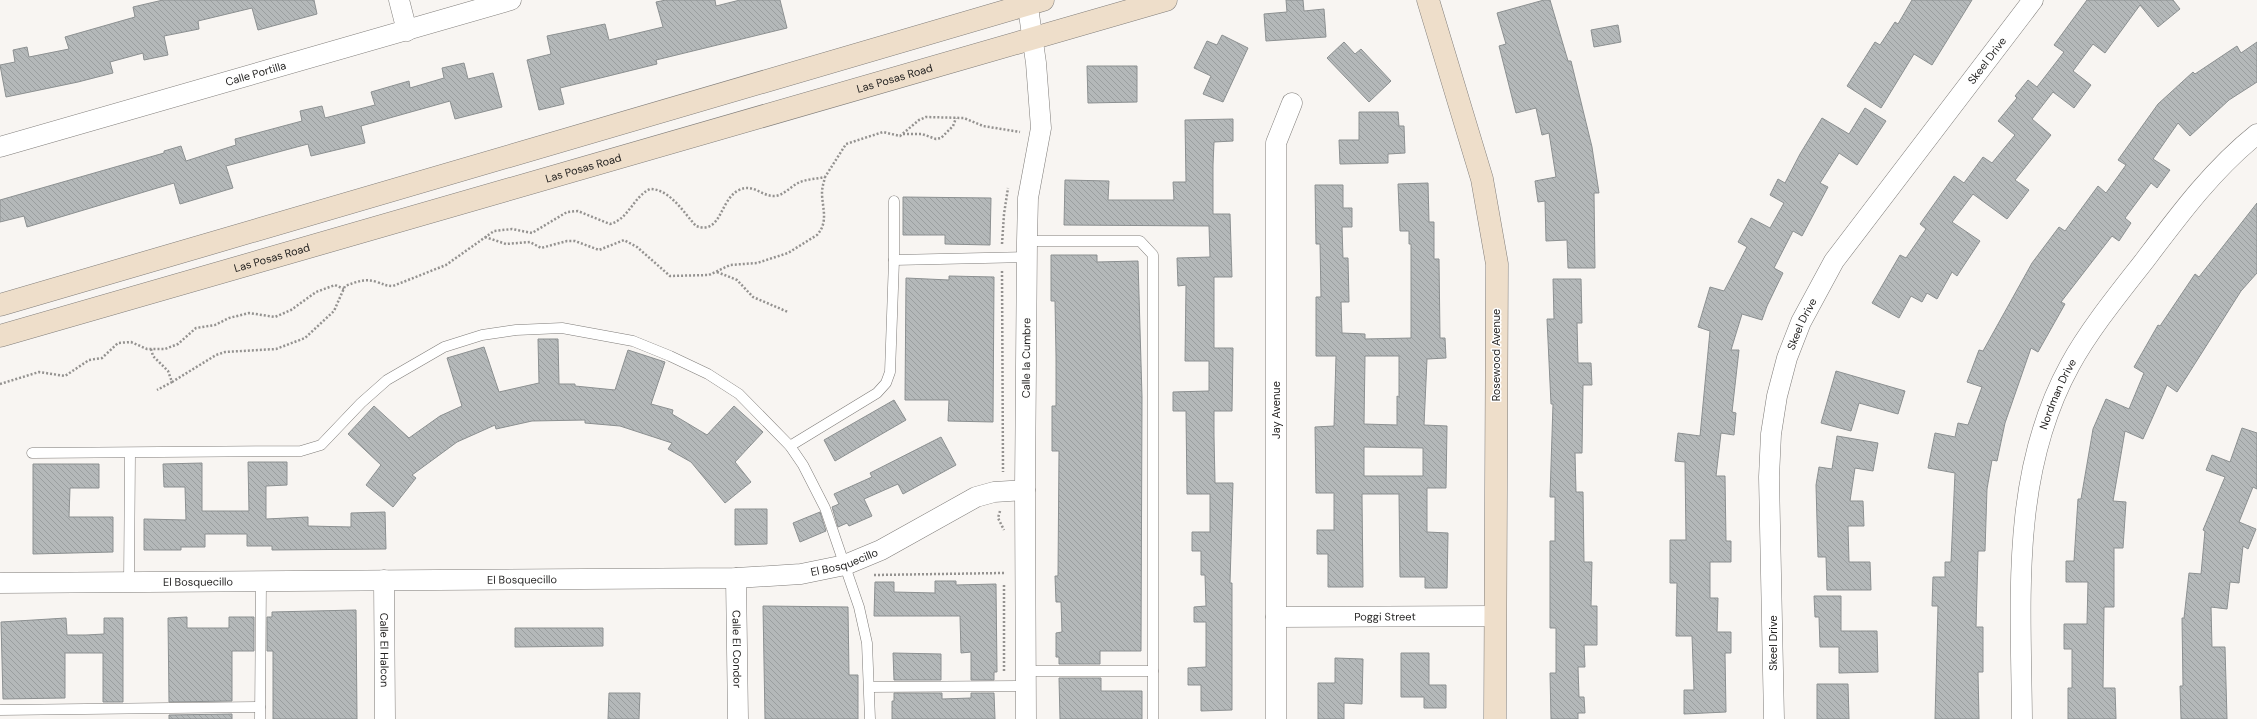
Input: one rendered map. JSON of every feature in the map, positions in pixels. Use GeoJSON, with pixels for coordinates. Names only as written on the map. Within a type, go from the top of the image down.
{"type":"FeatureCollection","features":[{"type":"Feature","properties":{"kind":"main road","name":"Las Posas Road"},"geometry":{"type":"LineString","coordinates":[[0,336],[1166,0]]}},
{"type":"Feature","properties":{"kind":"main road","name":"Rosewood Avenue"},"geometry":{"type":"LineString","coordinates":[[1428,0],[1482,179],[1497,264],[1494,616],[1495,719]]}},
{"type":"Feature","properties":{"kind":"main road"},"geometry":{"type":"LineString","coordinates":[[0,305],[1032,1]]}},
{"type":"Feature","properties":{"kind":"street"},"geometry":{"type":"LineString","coordinates":[[399,0],[407,31]]}},
{"type":"Feature","properties":{"kind":"street","name":"Calle Portilla"},"geometry":{"type":"LineString","coordinates":[[0,147],[511,0]]}},
{"type":"Feature","properties":{"kind":"street","name":"Skeel Drive"},"geometry":{"type":"LineString","coordinates":[[1774,719],[1769,477],[1771,434],[1777,396],[1787,358],[1801,322],[1834,261],[2033,0]]}},
{"type":"Feature","properties":{"kind":"street","name":"Calle la Cumbre"},"geometry":{"type":"LineString","coordinates":[[1026,719],[1025,490],[1028,198],[1041,128],[1033,38],[1032,1]]}},
{"type":"Feature","properties":{"kind":"street","name":"Jay Avenue"},"geometry":{"type":"LineString","coordinates":[[1276,719],[1276,143],[1292,103]]}},
{"type":"Feature","properties":{"kind":"street","name":"Nordman Drive"},"geometry":{"type":"LineString","coordinates":[[2022,719],[2022,540],[2031,467],[2042,428],[2070,364],[2118,294],[2166,232],[2218,169],[2257,134]]}},
{"type":"Feature","properties":{"kind":"street","name":"El Bosquecillo"},"geometry":{"type":"LineString","coordinates":[[0,583],[736,578],[801,574],[848,574],[881,550],[976,497],[994,492],[1025,490]]}},
{"type":"Feature","properties":{"kind":"street","name":"Calle El Condor"},"geometry":{"type":"LineString","coordinates":[[736,578],[738,719]]}},
{"type":"Feature","properties":{"kind":"street","name":"Calle El Halcon"},"geometry":{"type":"LineString","coordinates":[[384,580],[385,719]]}},
{"type":"Feature","properties":{"kind":"street","name":"Poggi Street"},"geometry":{"type":"LineString","coordinates":[[1276,617],[1494,616]]}},
{"type":"Feature","properties":{"kind":"lane"},"geometry":{"type":"LineString","coordinates":[[790,446],[877,393],[886,383],[890,372],[894,260],[894,201]]}},
{"type":"Feature","properties":{"kind":"lane"},"geometry":{"type":"LineString","coordinates":[[894,260],[1140,241],[1153,254],[1154,719]]}},
{"type":"Feature","properties":{"kind":"lane"},"geometry":{"type":"LineString","coordinates":[[32,453],[301,451],[321,445],[361,402],[387,380],[444,347],[496,333],[516,330],[562,328],[633,341],[708,374],[739,394],[790,446],[803,465],[825,508],[848,574],[867,644],[870,687],[870,719]]}},
{"type":"Feature","properties":{"kind":"lane"},"geometry":{"type":"LineString","coordinates":[[129,583],[130,453]]}},
{"type":"Feature","properties":{"kind":"lane"},"geometry":{"type":"LineString","coordinates":[[260,719],[261,582]]}},
{"type":"Feature","properties":{"kind":"lane"},"geometry":{"type":"LineString","coordinates":[[870,687],[1153,671]]}},
{"type":"Feature","properties":{"kind":"lane"},"geometry":{"type":"LineString","coordinates":[[0,710],[260,707]]}},
{"type":"Feature","properties":{"kind":"path"},"geometry":{"type":"LineString","coordinates":[[902,134],[919,120],[926,117],[964,118],[983,126],[1020,132]]}},
{"type":"Feature","properties":{"kind":"path"},"geometry":{"type":"LineString","coordinates":[[484,236],[506,244],[530,242],[541,248],[568,241],[575,241],[599,250],[624,240],[637,247],[670,276],[709,275],[730,265],[750,265],[788,253],[818,234],[826,213],[822,194],[825,177],[846,144],[883,132],[900,136],[902,134],[922,134],[936,139],[941,138],[950,130],[956,118]]}},
{"type":"Feature","properties":{"kind":"path"},"geometry":{"type":"LineString","coordinates":[[0,384],[39,372],[65,376],[89,360],[102,358],[114,345],[125,342],[136,343],[144,348],[151,349],[171,347],[178,344],[196,328],[215,325],[229,318],[249,313],[275,317],[291,310],[316,292],[335,285],[344,288],[362,280],[393,286],[446,265],[484,236],[503,229],[532,233],[567,212],[578,211],[610,224],[624,216],[643,192],[650,189],[664,193],[679,205],[696,226],[708,228],[715,223],[724,203],[738,191],[750,188],[772,196],[777,196],[798,183],[825,177]]}},
{"type":"Feature","properties":{"kind":"path"},"geometry":{"type":"LineString","coordinates":[[717,272],[736,280],[753,297],[788,312]]}},
{"type":"Feature","properties":{"kind":"path"},"geometry":{"type":"LineString","coordinates":[[157,390],[216,355],[225,352],[276,349],[304,338],[334,311],[344,288]]}},
{"type":"Feature","properties":{"kind":"path"},"geometry":{"type":"LineString","coordinates":[[151,349],[153,356],[168,371],[172,382]]}},
{"type":"Feature","properties":{"kind":"path"},"geometry":{"type":"LineString","coordinates":[[848,574],[1004,573]]}},
{"type":"Feature","properties":{"kind":"building"},"geometry":{"type":"Polygon","coordinates":[[[163,0],[314,0],[317,14],[258,30],[252,8],[198,21],[199,29],[164,36],[168,55],[144,60],[143,53],[110,62],[113,73],[6,97],[0,65],[15,62],[13,50],[27,47],[29,57],[69,49],[65,37],[135,17],[133,7],[163,0]]]}},
{"type":"Feature","properties":{"kind":"building"},"geometry":{"type":"Polygon","coordinates":[[[666,0],[715,0],[716,6],[740,0],[780,0],[787,28],[656,60],[657,64],[560,88],[564,104],[539,110],[527,60],[551,54],[547,36],[605,24],[609,40],[663,27],[656,2],[666,0]]]}},
{"type":"Feature","properties":{"kind":"building"},"geometry":{"type":"Polygon","coordinates":[[[1286,0],[1303,0],[1304,11],[1324,9],[1326,37],[1266,41],[1264,14],[1287,12],[1286,0]]]}},
{"type":"Feature","properties":{"kind":"building"},"geometry":{"type":"Polygon","coordinates":[[[1544,0],[1550,0],[1568,61],[1571,61],[1592,147],[1599,193],[1594,193],[1595,268],[1568,268],[1567,240],[1546,241],[1545,201],[1538,202],[1535,181],[1556,177],[1549,133],[1542,135],[1536,108],[1516,113],[1499,46],[1506,44],[1497,13],[1544,0]]]}},
{"type":"Feature","properties":{"kind":"building"},"geometry":{"type":"Polygon","coordinates":[[[1912,0],[1972,0],[1932,65],[1914,54],[1881,108],[1847,86],[1875,42],[1880,45],[1895,22],[1898,24],[1912,0]]]}},
{"type":"Feature","properties":{"kind":"building"},"geometry":{"type":"Polygon","coordinates":[[[2087,0],[2173,0],[2180,9],[2158,27],[2140,5],[2105,53],[2093,44],[2073,71],[2091,85],[2074,108],[2053,92],[2032,119],[2051,135],[2015,180],[2029,190],[2007,219],[1973,194],[1952,222],[1980,241],[1957,276],[1952,272],[1937,299],[1927,293],[1922,302],[1911,296],[1899,318],[1872,303],[1900,255],[1906,258],[1926,229],[1920,224],[1954,176],[1964,183],[1983,157],[1992,163],[2015,135],[1998,121],[2017,98],[2015,96],[2028,80],[2037,87],[2064,52],[2054,45],[2087,0]]]}},
{"type":"Feature","properties":{"kind":"building"},"geometry":{"type":"Polygon","coordinates":[[[1618,25],[1621,42],[1594,47],[1591,30],[1618,25]]]}},
{"type":"Feature","properties":{"kind":"building"},"geometry":{"type":"Polygon","coordinates":[[[1222,35],[1248,48],[1223,102],[1203,94],[1211,76],[1194,68],[1207,41],[1217,45],[1222,35]]]}},
{"type":"Feature","properties":{"kind":"building"},"geometry":{"type":"Polygon","coordinates":[[[1344,42],[1355,54],[1361,49],[1391,81],[1369,102],[1327,58],[1344,42]]]}},
{"type":"Feature","properties":{"kind":"building"},"geometry":{"type":"Polygon","coordinates":[[[2257,42],[2257,82],[2229,100],[2190,136],[2178,123],[2153,159],[2170,170],[2157,188],[2151,183],[2125,218],[2131,223],[2119,241],[2112,236],[2061,302],[2065,304],[2038,352],[2031,348],[2005,423],[1997,461],[1992,460],[1987,489],[1985,551],[1978,551],[1976,627],[1983,627],[1983,672],[1978,672],[1979,719],[1935,719],[1938,606],[1932,606],[1933,577],[1945,577],[1945,562],[1951,562],[1955,473],[1928,468],[1935,433],[1955,437],[1958,423],[1968,425],[1982,387],[1967,382],[1979,350],[1983,351],[2032,263],[2059,227],[2065,231],[2098,186],[2106,193],[2126,165],[2118,160],[2158,104],[2193,72],[2195,74],[2237,46],[2241,53],[2257,42]]]}},
{"type":"Feature","properties":{"kind":"building"},"geometry":{"type":"Polygon","coordinates":[[[464,63],[468,79],[493,73],[502,107],[455,119],[450,101],[361,126],[365,143],[311,156],[308,144],[226,166],[233,188],[180,204],[174,183],[27,227],[24,216],[0,222],[0,200],[164,153],[164,151],[181,146],[186,161],[236,145],[235,139],[302,121],[300,111],[322,106],[325,118],[375,105],[371,92],[409,81],[410,88],[444,78],[442,68],[464,63]]]}},
{"type":"Feature","properties":{"kind":"building"},"geometry":{"type":"Polygon","coordinates":[[[1087,66],[1137,66],[1137,102],[1088,103],[1087,66]]]}},
{"type":"Feature","properties":{"kind":"building"},"geometry":{"type":"Polygon","coordinates":[[[1865,108],[1886,121],[1857,165],[1839,153],[1820,183],[1828,187],[1802,236],[1793,231],[1774,268],[1783,273],[1762,320],[1742,314],[1731,350],[1739,350],[1732,412],[1736,413],[1734,435],[1721,433],[1716,476],[1725,476],[1726,541],[1731,541],[1731,562],[1710,562],[1710,598],[1718,598],[1717,632],[1731,632],[1731,653],[1725,653],[1726,712],[1684,714],[1684,690],[1694,690],[1692,636],[1676,636],[1677,583],[1670,583],[1670,540],[1686,540],[1685,462],[1675,461],[1678,433],[1700,436],[1710,331],[1698,327],[1710,287],[1724,291],[1747,247],[1738,242],[1751,218],[1770,228],[1784,203],[1770,195],[1778,179],[1785,183],[1800,154],[1822,118],[1849,134],[1865,108]]]}},
{"type":"Feature","properties":{"kind":"building"},"geometry":{"type":"Polygon","coordinates":[[[1359,112],[1398,112],[1399,126],[1404,126],[1405,153],[1388,154],[1388,163],[1340,164],[1339,140],[1359,140],[1359,112]]]}},
{"type":"Feature","properties":{"kind":"building"},"geometry":{"type":"Polygon","coordinates":[[[1233,119],[1233,141],[1214,142],[1213,165],[1213,214],[1230,214],[1232,277],[1214,277],[1214,348],[1233,348],[1232,411],[1214,411],[1214,436],[1215,483],[1233,483],[1230,583],[1232,583],[1232,710],[1201,711],[1201,685],[1188,685],[1188,668],[1206,667],[1206,622],[1194,622],[1194,607],[1206,606],[1205,575],[1201,575],[1201,551],[1192,551],[1192,532],[1210,532],[1210,494],[1187,494],[1186,411],[1173,411],[1173,392],[1209,391],[1209,361],[1185,361],[1186,285],[1178,286],[1177,258],[1210,257],[1209,226],[1064,225],[1065,180],[1109,181],[1108,200],[1174,200],[1173,182],[1186,182],[1185,120],[1233,119]]]}},
{"type":"Feature","properties":{"kind":"building"},"geometry":{"type":"Polygon","coordinates":[[[1428,183],[1429,222],[1434,222],[1434,259],[1439,259],[1440,338],[1445,338],[1446,358],[1427,359],[1424,425],[1447,426],[1446,488],[1427,488],[1427,532],[1448,533],[1447,588],[1425,588],[1425,577],[1400,577],[1399,494],[1362,494],[1363,587],[1328,587],[1328,554],[1317,554],[1317,530],[1334,530],[1334,493],[1316,493],[1315,427],[1334,426],[1336,356],[1316,356],[1316,297],[1321,297],[1320,244],[1316,244],[1315,185],[1343,185],[1343,208],[1352,208],[1352,227],[1342,227],[1343,258],[1348,258],[1349,302],[1341,302],[1342,333],[1365,334],[1365,339],[1411,338],[1411,244],[1409,244],[1409,231],[1400,231],[1398,184],[1428,183]],[[1365,356],[1364,424],[1397,425],[1399,356],[1365,356]],[[1364,447],[1364,476],[1423,476],[1423,448],[1364,447]]]}},
{"type":"Feature","properties":{"kind":"building"},"geometry":{"type":"Polygon","coordinates":[[[903,197],[991,198],[990,245],[945,244],[945,235],[903,235],[903,197]]]}},
{"type":"Feature","properties":{"kind":"building"},"geometry":{"type":"Polygon","coordinates":[[[2257,203],[2257,273],[2241,291],[2177,392],[2167,385],[2143,439],[2125,431],[2113,501],[2126,502],[2123,548],[2114,548],[2114,607],[2104,607],[2103,688],[2115,688],[2116,719],[2068,719],[2068,688],[2072,688],[2072,649],[2064,649],[2064,624],[2087,624],[2088,582],[2066,582],[2066,561],[2074,561],[2078,499],[2081,499],[2093,429],[2106,399],[2129,409],[2144,373],[2134,367],[2158,325],[2160,326],[2195,274],[2199,277],[2257,203]]]}},
{"type":"Feature","properties":{"kind":"building"},"geometry":{"type":"Polygon","coordinates":[[[1051,255],[1097,255],[1097,262],[1138,261],[1142,397],[1141,651],[1100,651],[1100,664],[1059,664],[1059,657],[1056,657],[1056,633],[1062,632],[1061,602],[1056,602],[1055,576],[1058,576],[1059,451],[1052,451],[1052,406],[1056,406],[1056,356],[1055,301],[1051,301],[1051,255]]]}},
{"type":"Feature","properties":{"kind":"building"},"geometry":{"type":"Polygon","coordinates":[[[949,276],[994,277],[993,422],[948,421],[949,400],[905,400],[906,278],[949,280],[949,276]]]}},
{"type":"Feature","properties":{"kind":"building"},"geometry":{"type":"Polygon","coordinates":[[[1553,279],[1581,279],[1582,323],[1577,323],[1578,363],[1591,363],[1592,385],[1583,385],[1582,453],[1575,453],[1576,492],[1583,492],[1584,562],[1592,562],[1591,606],[1597,606],[1597,645],[1584,645],[1585,667],[1578,667],[1579,697],[1584,697],[1585,713],[1578,713],[1578,719],[1551,719],[1550,673],[1556,673],[1556,628],[1550,628],[1550,541],[1555,541],[1555,497],[1550,497],[1553,404],[1551,404],[1547,319],[1554,319],[1553,279]]]}},
{"type":"Feature","properties":{"kind":"building"},"geometry":{"type":"Polygon","coordinates":[[[538,339],[558,339],[559,384],[575,384],[575,386],[615,390],[628,350],[665,362],[651,404],[673,410],[672,414],[707,435],[734,406],[763,432],[735,462],[751,482],[725,503],[691,462],[668,449],[672,443],[620,426],[585,423],[585,420],[532,421],[496,429],[495,425],[457,442],[412,475],[416,478],[393,507],[366,485],[381,465],[348,434],[374,406],[409,438],[440,416],[462,406],[447,358],[484,347],[499,392],[539,383],[538,339]]]}},
{"type":"Feature","properties":{"kind":"building"},"geometry":{"type":"Polygon","coordinates":[[[1836,371],[1905,391],[1898,414],[1859,403],[1851,431],[1821,423],[1836,371]]]}},
{"type":"Feature","properties":{"kind":"building"},"geometry":{"type":"Polygon","coordinates":[[[894,400],[906,420],[835,461],[824,440],[894,400]]]}},
{"type":"Feature","properties":{"kind":"building"},"geometry":{"type":"Polygon","coordinates":[[[2242,428],[2257,433],[2257,489],[2253,487],[2239,522],[2256,529],[2248,549],[2243,546],[2239,583],[2230,582],[2227,609],[2211,607],[2212,647],[2225,647],[2227,719],[2181,719],[2180,686],[2183,686],[2182,618],[2184,618],[2189,573],[2201,574],[2205,531],[2203,530],[2225,477],[2206,470],[2212,455],[2230,462],[2242,428]]]}},
{"type":"Feature","properties":{"kind":"building"},"geometry":{"type":"Polygon","coordinates":[[[1837,436],[1878,443],[1873,471],[1855,468],[1850,501],[1863,501],[1864,526],[1848,526],[1849,562],[1870,562],[1871,590],[1827,590],[1826,557],[1818,557],[1816,485],[1819,467],[1832,469],[1837,436]]]}},
{"type":"Feature","properties":{"kind":"building"},"geometry":{"type":"Polygon","coordinates":[[[941,437],[956,465],[903,494],[898,484],[864,499],[872,516],[849,526],[847,523],[838,527],[832,507],[839,504],[834,494],[872,477],[870,473],[941,437]]]}},
{"type":"Feature","properties":{"kind":"building"},"geometry":{"type":"Polygon","coordinates":[[[248,462],[287,462],[287,485],[266,486],[266,519],[308,517],[308,526],[351,527],[351,513],[385,512],[386,549],[272,550],[272,546],[247,546],[247,534],[205,534],[205,547],[181,547],[181,550],[144,550],[144,519],[186,520],[185,487],[164,487],[163,464],[202,463],[202,511],[249,511],[248,462]]]}},
{"type":"Feature","properties":{"kind":"building"},"geometry":{"type":"Polygon","coordinates":[[[33,464],[99,464],[99,488],[70,488],[69,517],[113,517],[113,552],[33,554],[33,464]]]}},
{"type":"Feature","properties":{"kind":"building"},"geometry":{"type":"Polygon","coordinates":[[[735,509],[767,509],[767,544],[735,545],[735,509]]]}},
{"type":"Feature","properties":{"kind":"building"},"geometry":{"type":"Polygon","coordinates":[[[820,512],[826,531],[800,542],[793,523],[820,512]]]}},
{"type":"Feature","properties":{"kind":"building"},"geometry":{"type":"Polygon","coordinates":[[[935,581],[956,581],[956,585],[996,584],[997,672],[994,672],[994,680],[971,680],[971,652],[961,653],[960,616],[874,616],[875,582],[894,582],[894,592],[935,593],[935,581]]]}},
{"type":"Feature","properties":{"kind":"building"},"geometry":{"type":"Polygon","coordinates":[[[1814,596],[1841,596],[1841,631],[1877,631],[1878,672],[1839,673],[1839,647],[1820,647],[1819,617],[1815,617],[1814,596]]]}},
{"type":"Feature","properties":{"kind":"building"},"geometry":{"type":"Polygon","coordinates":[[[763,606],[848,607],[849,675],[858,675],[858,719],[765,719],[763,606]]]}},
{"type":"Feature","properties":{"kind":"building"},"geometry":{"type":"Polygon","coordinates":[[[356,610],[357,719],[273,719],[273,651],[267,651],[267,617],[272,617],[272,612],[356,610]]]}},
{"type":"Feature","properties":{"kind":"building"},"geometry":{"type":"Polygon","coordinates":[[[187,617],[187,628],[229,628],[229,617],[254,617],[254,651],[232,651],[232,701],[169,702],[168,618],[187,617]]]}},
{"type":"Feature","properties":{"kind":"building"},"geometry":{"type":"Polygon","coordinates":[[[66,618],[67,635],[86,635],[104,634],[104,618],[123,618],[123,702],[103,702],[103,653],[65,653],[65,698],[3,699],[1,622],[66,618]]]}},
{"type":"Feature","properties":{"kind":"building"},"geometry":{"type":"Polygon","coordinates":[[[515,628],[603,628],[603,646],[515,647],[515,628]]]}},
{"type":"Feature","properties":{"kind":"building"},"geometry":{"type":"Polygon","coordinates":[[[893,653],[941,654],[941,680],[894,680],[893,653]]]}},
{"type":"Feature","properties":{"kind":"building"},"geometry":{"type":"Polygon","coordinates":[[[1401,653],[1429,653],[1429,685],[1446,685],[1446,708],[1424,708],[1424,697],[1401,697],[1401,653]]]}},
{"type":"Feature","properties":{"kind":"building"},"geometry":{"type":"Polygon","coordinates":[[[1335,658],[1363,659],[1362,704],[1344,703],[1344,719],[1318,719],[1318,683],[1335,683],[1335,658]]]}},
{"type":"Feature","properties":{"kind":"building"},"geometry":{"type":"Polygon","coordinates":[[[1059,678],[1101,678],[1101,691],[1142,691],[1142,719],[1060,719],[1059,678]]]}},
{"type":"Feature","properties":{"kind":"building"},"geometry":{"type":"Polygon","coordinates":[[[1817,684],[1848,684],[1849,719],[1817,719],[1817,684]]]}},
{"type":"Feature","properties":{"kind":"building"},"geometry":{"type":"Polygon","coordinates":[[[609,693],[640,693],[639,719],[608,719],[609,693]]]}},
{"type":"Feature","properties":{"kind":"building"},"geometry":{"type":"Polygon","coordinates":[[[894,693],[942,693],[942,699],[971,698],[971,693],[994,693],[995,719],[892,719],[892,701],[894,701],[894,693]]]}},
{"type":"Feature","properties":{"kind":"building"},"geometry":{"type":"Polygon","coordinates":[[[232,714],[232,719],[169,719],[169,715],[232,714]]]}}]}
